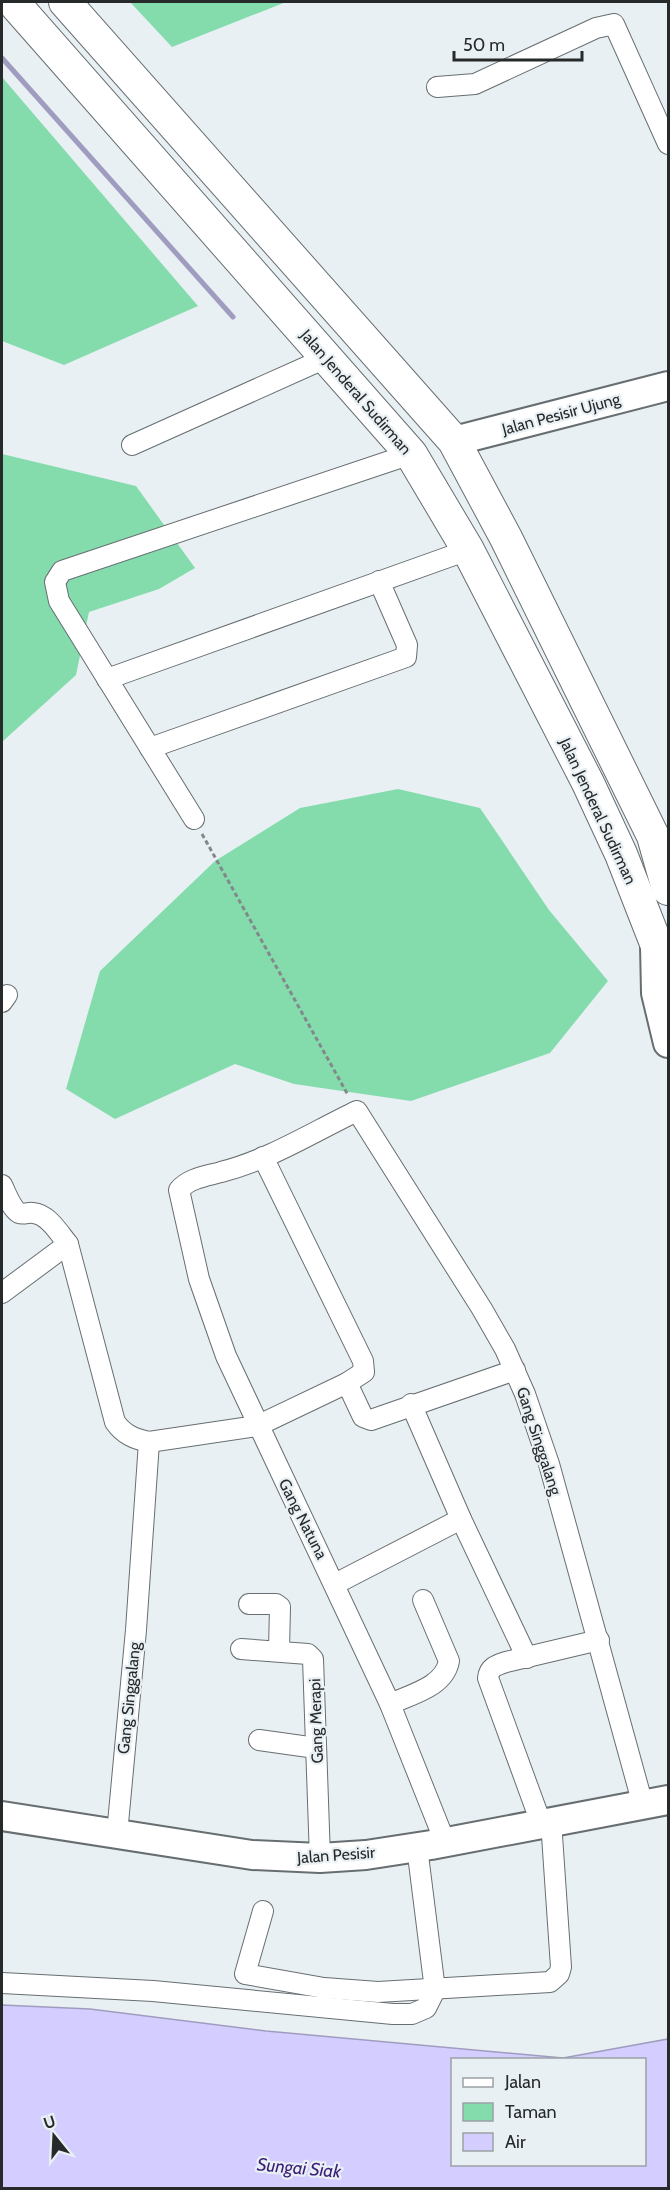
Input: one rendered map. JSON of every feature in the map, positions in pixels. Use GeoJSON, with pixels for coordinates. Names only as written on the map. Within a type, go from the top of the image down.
{"type":"FeatureCollection","features":[{"type":"Feature","properties":{"kind":"main road","name":"Jalan Jenderal Sudirman"},"geometry":{"type":"LineString","coordinates":[[13,2],[411,454],[468,550],[588,783],[621,854],[669,974]]}},
{"type":"Feature","properties":{"kind":"main road","name":"Jalan Jenderal Sudirman"},"geometry":{"type":"LineString","coordinates":[[65,2],[454,441],[506,538],[652,836],[669,889]]}},
{"type":"Feature","properties":{"kind":"street"},"geometry":{"type":"LineString","coordinates":[[437,87],[475,84],[596,28],[614,24],[669,144]]}},
{"type":"Feature","properties":{"kind":"street"},"geometry":{"type":"LineString","coordinates":[[132,445],[326,358]]}},
{"type":"Feature","properties":{"kind":"street","name":"Jalan Pesisir Ujung"},"geometry":{"type":"LineString","coordinates":[[454,441],[669,386]]}},
{"type":"Feature","properties":{"kind":"street"},"geometry":{"type":"LineString","coordinates":[[194,819],[59,601],[55,582],[62,571],[411,454]]}},
{"type":"Feature","properties":{"kind":"street"},"geometry":{"type":"LineString","coordinates":[[107,679],[468,550]]}},
{"type":"Feature","properties":{"kind":"street"},"geometry":{"type":"LineString","coordinates":[[150,748],[406,657],[407,645],[379,581]]}},
{"type":"Feature","properties":{"kind":"street"},"geometry":{"type":"LineString","coordinates":[[655,941],[656,993],[669,1043]]}},
{"type":"Feature","properties":{"kind":"street"},"geometry":{"type":"LineString","coordinates":[[2,1185],[17,1211],[34,1213],[43,1217],[52,1223],[68,1244],[115,1422],[124,1433],[149,1442],[257,1426],[347,1383],[364,1372],[363,1361],[263,1157],[357,1111]]}},
{"type":"Feature","properties":{"kind":"street","name":"Gang Singgalang"},"geometry":{"type":"LineString","coordinates":[[357,1111],[482,1309],[515,1370],[549,1464],[566,1534],[599,1640],[656,1803]]}},
{"type":"Feature","properties":{"kind":"street","name":"Gang Natuna"},"geometry":{"type":"LineString","coordinates":[[263,1157],[234,1169],[200,1177],[183,1184],[179,1190],[199,1279],[226,1356],[390,1704],[445,1842]]}},
{"type":"Feature","properties":{"kind":"street"},"geometry":{"type":"LineString","coordinates":[[2,1293],[68,1244]]}},
{"type":"Feature","properties":{"kind":"street"},"geometry":{"type":"LineString","coordinates":[[347,1383],[363,1417],[368,1420],[515,1370]]}},
{"type":"Feature","properties":{"kind":"street"},"geometry":{"type":"LineString","coordinates":[[411,1404],[460,1519],[527,1658]]}},
{"type":"Feature","properties":{"kind":"street","name":"Gang Singgalang"},"geometry":{"type":"LineString","coordinates":[[118,1822],[136,1630],[149,1442]]}},
{"type":"Feature","properties":{"kind":"street"},"geometry":{"type":"LineString","coordinates":[[335,1584],[460,1519]]}},
{"type":"Feature","properties":{"kind":"street"},"geometry":{"type":"LineString","coordinates":[[390,1704],[434,1684],[447,1670],[448,1661],[423,1600]]}},
{"type":"Feature","properties":{"kind":"street"},"geometry":{"type":"LineString","coordinates":[[249,1604],[276,1604],[280,1607],[279,1650]]}},
{"type":"Feature","properties":{"kind":"street"},"geometry":{"type":"LineString","coordinates":[[262,1911],[245,1974],[324,1988],[378,1992],[546,1982],[559,1974],[561,1967],[546,1822],[488,1678],[489,1672],[496,1666],[599,1640]]}},
{"type":"Feature","properties":{"kind":"street","name":"Gang Merapi"},"geometry":{"type":"LineString","coordinates":[[241,1649],[279,1650],[308,1654],[314,1659],[320,1858]]}},
{"type":"Feature","properties":{"kind":"street"},"geometry":{"type":"LineString","coordinates":[[259,1740],[316,1748]]}},
{"type":"Feature","properties":{"kind":"street","name":"Jalan Pesisir"},"geometry":{"type":"LineString","coordinates":[[2,1816],[118,1822],[252,1855],[320,1858],[417,1847],[656,1803]]}},
{"type":"Feature","properties":{"kind":"street"},"geometry":{"type":"LineString","coordinates":[[2,1983],[153,1991],[376,2014],[419,2011],[428,2006],[435,1990],[417,1847]]}},
{"type":"Feature","properties":{"kind":"path"},"geometry":{"type":"LineString","coordinates":[[194,819],[357,1111]]}},
{"type":"Feature","properties":{"kind":"green space"},"geometry":{"type":"Polygon","coordinates":[[[130,2],[286,2],[172,47],[130,2]]]}},
{"type":"Feature","properties":{"kind":"green space"},"geometry":{"type":"Polygon","coordinates":[[[2,77],[198,306],[64,365],[2,341],[2,77]]]}},
{"type":"Feature","properties":{"kind":"green space"},"geometry":{"type":"Polygon","coordinates":[[[2,454],[136,486],[195,568],[159,589],[89,612],[76,675],[2,742],[2,454]]]}},
{"type":"Feature","properties":{"kind":"green space"},"geometry":{"type":"Polygon","coordinates":[[[398,789],[480,808],[549,910],[608,981],[550,1053],[411,1101],[294,1084],[235,1064],[115,1119],[66,1089],[100,971],[215,861],[300,808],[398,789]]]}},
{"type":"Feature","properties":{"kind":"water","name":"Sungai Siak"},"geometry":{"type":"Polygon","coordinates":[[[2,2005],[90,2009],[266,2031],[563,2058],[668,2039],[668,2188],[2,2188],[2,2005]]]}},
{"type":"Feature","properties":{"kind":"waterway"},"geometry":{"type":"LineString","coordinates":[[2,58],[233,317]]}}]}
